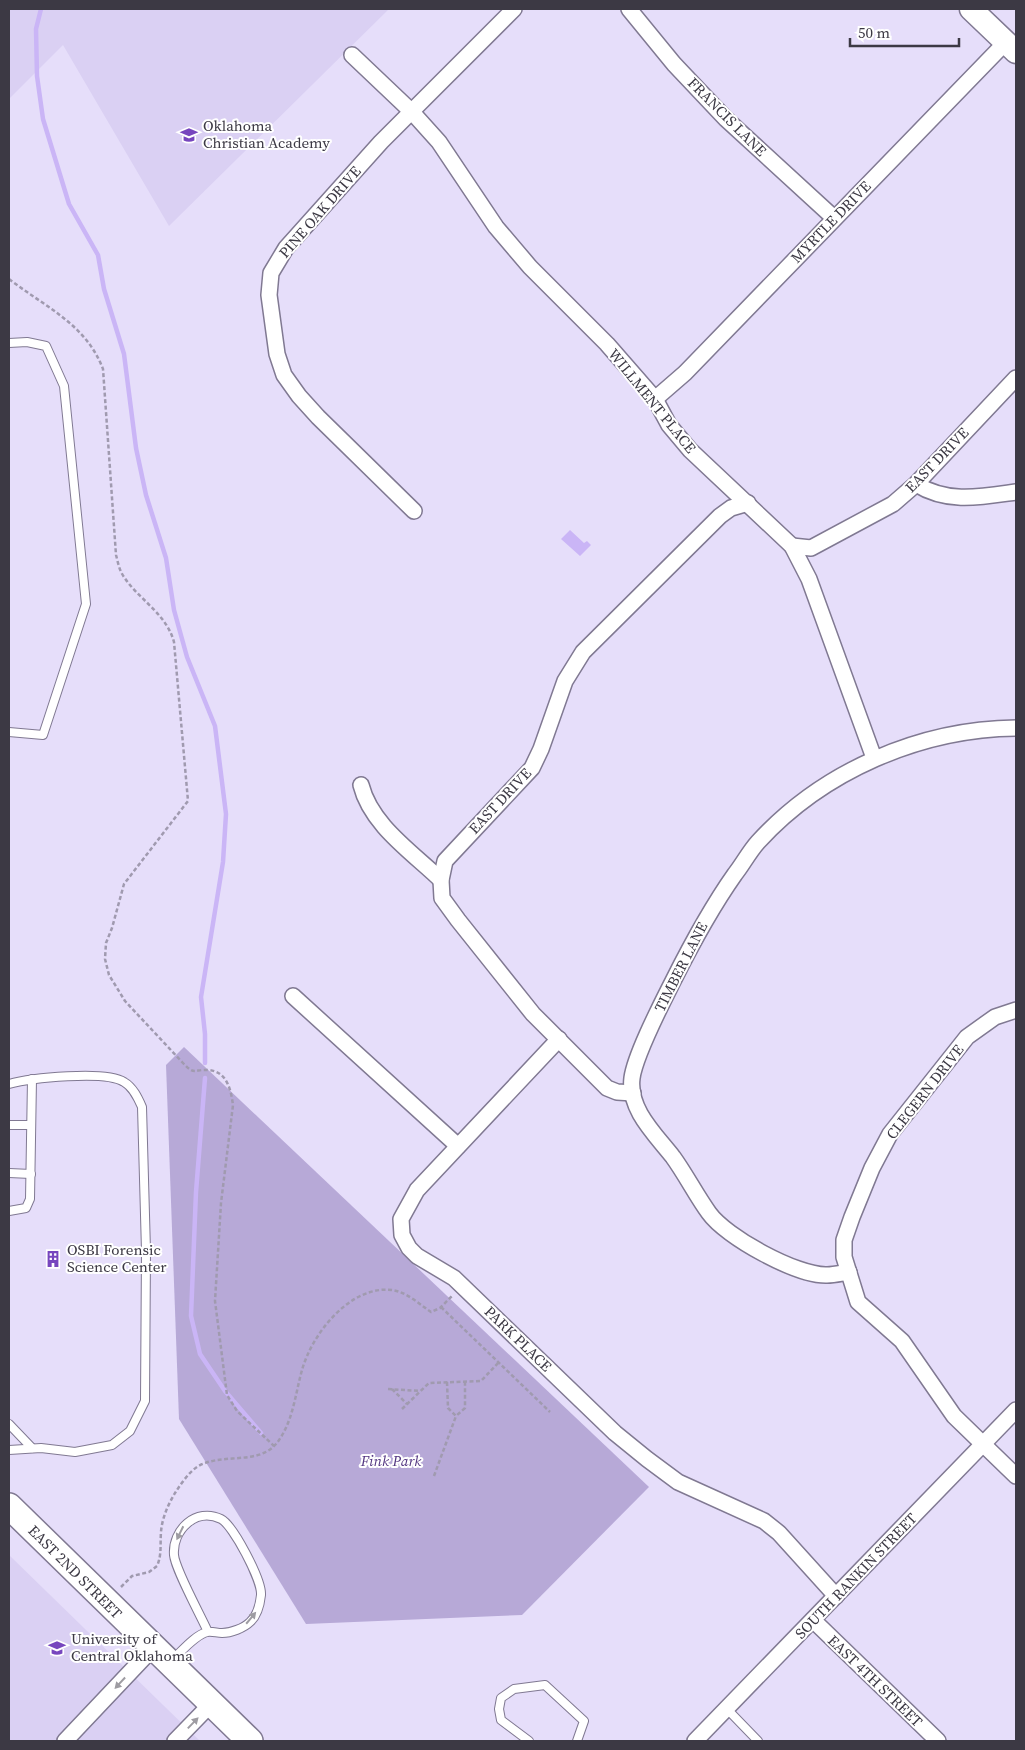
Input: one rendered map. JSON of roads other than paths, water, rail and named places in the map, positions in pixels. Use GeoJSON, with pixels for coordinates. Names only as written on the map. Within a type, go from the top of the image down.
{"type":"FeatureCollection","features":[{"type":"Feature","properties":{"kind":"main road","name":"EAST 2ND STREET"},"geometry":{"type":"LineString","coordinates":[[9,1506],[250,1741]]}},
{"type":"Feature","properties":{"kind":"street","name":"PINE OAK DRIVE"},"geometry":{"type":"LineString","coordinates":[[414,511],[318,417],[299,396],[284,375],[277,354],[269,295],[271,273],[286,248],[381,142],[514,9]]}},
{"type":"Feature","properties":{"kind":"street","name":"FRANCIS LANE"},"geometry":{"type":"LineString","coordinates":[[629,9],[674,64],[726,119],[834,218]]}},
{"type":"Feature","properties":{"kind":"street"},"geometry":{"type":"LineString","coordinates":[[971,9],[1013,46]]}},
{"type":"Feature","properties":{"kind":"street","name":"MYRTLE DRIVE"},"geometry":{"type":"LineString","coordinates":[[654,399],[685,373],[834,218],[1013,46]]}},
{"type":"Feature","properties":{"kind":"street","name":"WILLMENT PLACE"},"geometry":{"type":"LineString","coordinates":[[352,55],[412,112],[439,142],[496,227],[530,267],[607,344],[654,399],[669,425],[690,450],[792,546],[809,578],[874,758]]}},
{"type":"Feature","properties":{"kind":"street","name":"EAST DRIVE"},"geometry":{"type":"LineString","coordinates":[[792,546],[811,548],[893,504],[916,484],[1016,378]]}},
{"type":"Feature","properties":{"kind":"street"},"geometry":{"type":"LineString","coordinates":[[916,484],[931,494],[972,499],[1016,492]]}},
{"type":"Feature","properties":{"kind":"street","name":"EAST DRIVE"},"geometry":{"type":"LineString","coordinates":[[440,880],[445,861],[532,768],[542,749],[550,718],[565,681],[583,652],[720,516],[731,508],[748,504]]}},
{"type":"Feature","properties":{"kind":"street","name":"TIMBER LANE"},"geometry":{"type":"LineString","coordinates":[[632,1093],[632,1077],[641,1053],[690,945],[721,895],[757,843],[789,813],[831,781],[874,758],[947,736],[988,728],[1016,728]]}},
{"type":"Feature","properties":{"kind":"street"},"geometry":{"type":"LineString","coordinates":[[361,785],[365,800],[378,819],[440,880],[442,898],[527,1007],[607,1088],[617,1092],[632,1093],[636,1107],[680,1167],[710,1214],[734,1236],[760,1252],[798,1269],[826,1276],[849,1272]]}},
{"type":"Feature","properties":{"kind":"street"},"geometry":{"type":"LineString","coordinates":[[293,996],[458,1146]]}},
{"type":"Feature","properties":{"kind":"street","name":"CLEGERN DRIVE"},"geometry":{"type":"LineString","coordinates":[[1016,1010],[995,1017],[968,1037],[890,1134],[872,1168],[844,1240],[844,1258],[858,1302],[902,1341],[954,1416],[1016,1476]]}},
{"type":"Feature","properties":{"kind":"street","name":"PARK PLACE"},"geometry":{"type":"LineString","coordinates":[[559,1038],[417,1190],[401,1219],[402,1235],[409,1248],[417,1256],[454,1278],[615,1433],[678,1482],[764,1521],[779,1533],[836,1596]]}},
{"type":"Feature","properties":{"kind":"street","name":"SOUTH RANKIN STREET"},"geometry":{"type":"LineString","coordinates":[[695,1741],[1016,1410]]}},
{"type":"Feature","properties":{"kind":"street","name":"EAST 4TH STREET"},"geometry":{"type":"LineString","coordinates":[[813,1620],[938,1741]]}},
{"type":"Feature","properties":{"kind":"street"},"geometry":{"type":"LineString","coordinates":[[65,1741],[161,1656]]}},
{"type":"Feature","properties":{"kind":"street"},"geometry":{"type":"LineString","coordinates":[[175,1741],[211,1704]]}},
{"type":"Feature","properties":{"kind":"lane"},"geometry":{"type":"LineString","coordinates":[[9,342],[26,342],[46,346],[64,386],[86,604],[43,735],[9,732]]}},
{"type":"Feature","properties":{"kind":"lane"},"geometry":{"type":"LineString","coordinates":[[9,1084],[32,1079],[106,1076],[124,1082],[136,1094],[142,1107],[146,1269],[145,1401],[130,1431],[112,1445],[75,1452],[32,1448],[9,1450]]}},
{"type":"Feature","properties":{"kind":"lane"},"geometry":{"type":"LineString","coordinates":[[9,1211],[26,1208],[30,1199],[32,1079]]}},
{"type":"Feature","properties":{"kind":"lane"},"geometry":{"type":"LineString","coordinates":[[9,1125],[31,1125]]}},
{"type":"Feature","properties":{"kind":"lane"},"geometry":{"type":"LineString","coordinates":[[9,1173],[30,1174]]}},
{"type":"Feature","properties":{"kind":"lane"},"geometry":{"type":"LineString","coordinates":[[9,1424],[32,1448]]}},
{"type":"Feature","properties":{"kind":"lane"},"geometry":{"type":"LineString","coordinates":[[161,1656],[208,1632],[222,1633],[235,1630],[250,1623],[258,1611],[261,1593],[256,1576],[229,1526],[221,1519],[210,1516],[186,1522],[179,1532],[174,1557],[208,1632]]}},
{"type":"Feature","properties":{"kind":"lane"},"geometry":{"type":"LineString","coordinates":[[529,1741],[501,1720],[499,1709],[502,1698],[514,1689],[545,1685],[584,1721],[577,1741]]}},
{"type":"Feature","properties":{"kind":"lane"},"geometry":{"type":"LineString","coordinates":[[726,1709],[758,1741]]}},
{"type":"Feature","properties":{"kind":"waterway"},"geometry":{"type":"LineString","coordinates":[[41,9],[36,29],[37,76],[43,119],[69,204],[98,255],[104,289],[124,354],[136,448],[146,495],[166,558],[174,610],[187,657],[215,726],[226,814],[223,862],[201,997],[205,1034],[205,1063]]}},
{"type":"Feature","properties":{"kind":"waterway"},"geometry":{"type":"LineString","coordinates":[[205,1078],[196,1192],[191,1316],[200,1354],[225,1391],[261,1433]]}},
{"type":"Feature","properties":{"kind":"place","name":"Oklahoma Christian Academy"},"geometry":{"type":"Point","coordinates":[189,135]}},
{"type":"Feature","properties":{"kind":"place","name":"OSBI Forensic Science Center"},"geometry":{"type":"Point","coordinates":[53,1259]}},
{"type":"Feature","properties":{"kind":"place","name":"University of Central Oklahoma"},"geometry":{"type":"Point","coordinates":[57,1648]}},
{"type":"Feature","properties":{"kind":"park label","name":"Fink Park"},"geometry":{"type":"Point","coordinates":[391,1461]}}]}
